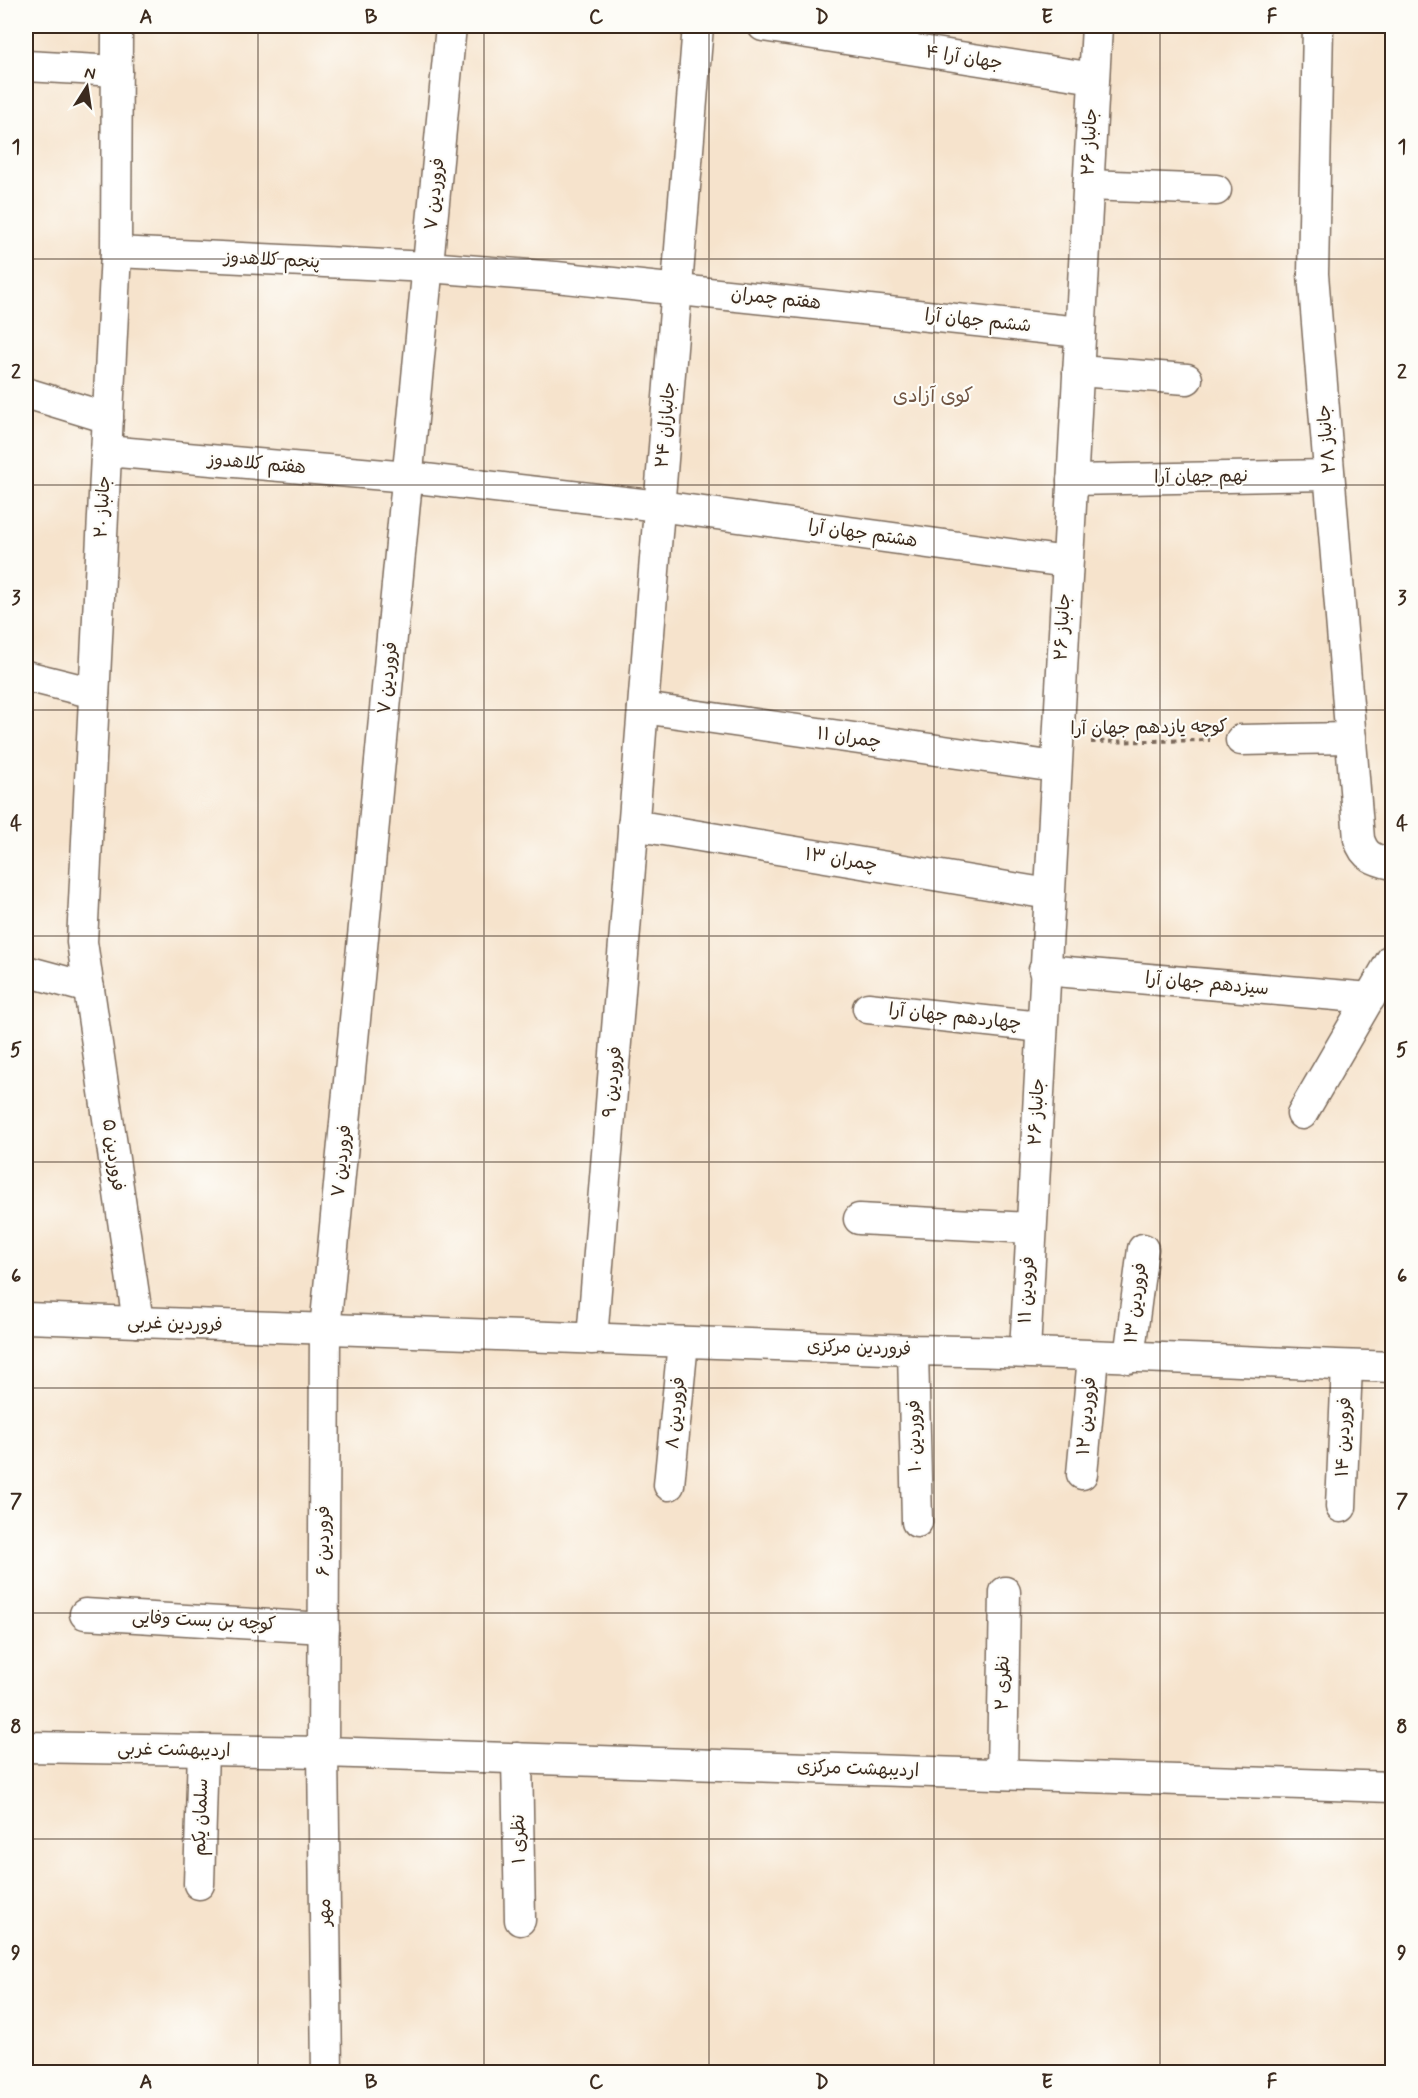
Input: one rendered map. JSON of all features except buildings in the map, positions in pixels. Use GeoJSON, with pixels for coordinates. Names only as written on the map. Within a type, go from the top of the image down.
{"type":"FeatureCollection","features":[{"type":"Feature","properties":{"kind":"street","name":"۲۰ جانباز"},"geometry":{"type":"LineString","coordinates":[[89,988],[82,942],[116,252],[117,26]]}},
{"type":"Feature","properties":{"kind":"street","name":"فروردین ۷"},"geometry":{"type":"LineString","coordinates":[[326,1329],[451,26]]}},
{"type":"Feature","properties":{"kind":"street","name":"جانبازان ۲۴"},"geometry":{"type":"LineString","coordinates":[[633,825],[698,26]]}},
{"type":"Feature","properties":{"kind":"street","name":"۴ جهان آرا"},"geometry":{"type":"LineString","coordinates":[[763,26],[1094,78]]}},
{"type":"Feature","properties":{"kind":"street","name":"جانباز ۲۶"},"geometry":{"type":"LineString","coordinates":[[1030,1228],[1097,26]]}},
{"type":"Feature","properties":{"kind":"street","name":"جانباز ۲۸"},"geometry":{"type":"LineString","coordinates":[[1318,26],[1313,274],[1350,738],[1362,851],[1374,860],[1392,864]]}},
{"type":"Feature","properties":{"kind":"street"},"geometry":{"type":"LineString","coordinates":[[26,66],[117,71]]}},
{"type":"Feature","properties":{"kind":"street"},"geometry":{"type":"LineString","coordinates":[[1088,185],[1215,190]]}},
{"type":"Feature","properties":{"kind":"street","name":"پنجم کلاهدوز"},"geometry":{"type":"LineString","coordinates":[[116,252],[428,267],[556,277]]}},
{"type":"Feature","properties":{"kind":"street","name":"هفتم چمران"},"geometry":{"type":"LineString","coordinates":[[556,277],[876,310]]}},
{"type":"Feature","properties":{"kind":"street","name":"ششم جهان آرا"},"geometry":{"type":"LineString","coordinates":[[876,310],[1080,332]]}},
{"type":"Feature","properties":{"kind":"street"},"geometry":{"type":"LineString","coordinates":[[1078,371],[1187,379]]}},
{"type":"Feature","properties":{"kind":"street"},"geometry":{"type":"LineString","coordinates":[[26,393],[108,418]]}},
{"type":"Feature","properties":{"kind":"street","name":"هفتم کلاهدوز"},"geometry":{"type":"LineString","coordinates":[[106,451],[408,477],[538,492]]}},
{"type":"Feature","properties":{"kind":"street","name":"نهم جهان آرا"},"geometry":{"type":"LineString","coordinates":[[1072,480],[1329,475]]}},
{"type":"Feature","properties":{"kind":"street","name":"هشتم جهان آرا"},"geometry":{"type":"LineString","coordinates":[[538,492],[659,506],[1067,562]]}},
{"type":"Feature","properties":{"kind":"street"},"geometry":{"type":"LineString","coordinates":[[26,676],[94,693]]}},
{"type":"Feature","properties":{"kind":"street","name":"۱۱ چمران"},"geometry":{"type":"LineString","coordinates":[[643,708],[1057,755]]}},
{"type":"Feature","properties":{"kind":"street"},"geometry":{"type":"LineString","coordinates":[[1240,740],[1350,738]]}},
{"type":"Feature","properties":{"kind":"street","name":"۱۳ چمران"},"geometry":{"type":"LineString","coordinates":[[633,825],[1049,894]]}},
{"type":"Feature","properties":{"kind":"street","name":"فروردین ۹"},"geometry":{"type":"LineString","coordinates":[[592,1339],[633,825]]}},
{"type":"Feature","properties":{"kind":"street"},"geometry":{"type":"LineString","coordinates":[[1302,1114],[1392,959]]}},
{"type":"Feature","properties":{"kind":"street","name":"سیزدهم جهان آرا"},"geometry":{"type":"LineString","coordinates":[[1044,970],[1370,998]]}},
{"type":"Feature","properties":{"kind":"street"},"geometry":{"type":"LineString","coordinates":[[26,971],[89,988]]}},
{"type":"Feature","properties":{"kind":"street","name":"فروردین ۵"},"geometry":{"type":"LineString","coordinates":[[89,988],[138,1322]]}},
{"type":"Feature","properties":{"kind":"street","name":"چهاردهم جهان آرا"},"geometry":{"type":"LineString","coordinates":[[868,1008],[1041,1027]]}},
{"type":"Feature","properties":{"kind":"street"},"geometry":{"type":"LineString","coordinates":[[859,1219],[1030,1228]]}},
{"type":"Feature","properties":{"kind":"street","name":"فرودین ۱۱"},"geometry":{"type":"LineString","coordinates":[[1024,1352],[1030,1228]]}},
{"type":"Feature","properties":{"kind":"street","name":"فروردین ۱۳"},"geometry":{"type":"LineString","coordinates":[[1129,1358],[1143,1249]]}},
{"type":"Feature","properties":{"kind":"street","name":"فروردین غربی"},"geometry":{"type":"LineString","coordinates":[[26,1318],[326,1329]]}},
{"type":"Feature","properties":{"kind":"street","name":"فروردین مرکزی"},"geometry":{"type":"LineString","coordinates":[[326,1329],[1024,1352],[1093,1357],[1392,1367]]}},
{"type":"Feature","properties":{"kind":"street","name":"فروردین ۶"},"geometry":{"type":"LineString","coordinates":[[323,1752],[326,1329]]}},
{"type":"Feature","properties":{"kind":"street","name":"فروردین ۸"},"geometry":{"type":"LineString","coordinates":[[669,1485],[683,1342]]}},
{"type":"Feature","properties":{"kind":"street","name":"فروردین ۱۰"},"geometry":{"type":"LineString","coordinates":[[913,1350],[917,1522]]}},
{"type":"Feature","properties":{"kind":"street","name":"فروردین ۱۲"},"geometry":{"type":"LineString","coordinates":[[1082,1474],[1093,1357]]}},
{"type":"Feature","properties":{"kind":"street","name":"فروردین ۱۴"},"geometry":{"type":"LineString","coordinates":[[1341,1507],[1347,1366]]}},
{"type":"Feature","properties":{"kind":"street","name":"نظری ۲"},"geometry":{"type":"LineString","coordinates":[[1002,1774],[1005,1592]]}},
{"type":"Feature","properties":{"kind":"street","name":"کوچه بن بست وفایی"},"geometry":{"type":"LineString","coordinates":[[85,1614],[324,1628]]}},
{"type":"Feature","properties":{"kind":"street","name":"اردیبهشت غربی"},"geometry":{"type":"LineString","coordinates":[[26,1747],[323,1752]]}},
{"type":"Feature","properties":{"kind":"street","name":"سلمان یکم"},"geometry":{"type":"LineString","coordinates":[[199,1884],[203,1750]]}},
{"type":"Feature","properties":{"kind":"street","name":"اردیبهشت مرکزی"},"geometry":{"type":"LineString","coordinates":[[323,1752],[1392,1787]]}},
{"type":"Feature","properties":{"kind":"street","name":"مهر"},"geometry":{"type":"LineString","coordinates":[[323,1752],[327,2073]]}},
{"type":"Feature","properties":{"kind":"street","name":"نظری ۱"},"geometry":{"type":"LineString","coordinates":[[517,1758],[520,1920]]}},
{"type":"Feature","properties":{"kind":"path","name":"کوچه یازدهم جهان آرا"},"geometry":{"type":"LineString","coordinates":[[1057,755],[1240,740]]}},
{"type":"Feature","properties":{"kind":"district","name":"کوی آزادی"},"geometry":{"type":"Point","coordinates":[933,396]}}]}
